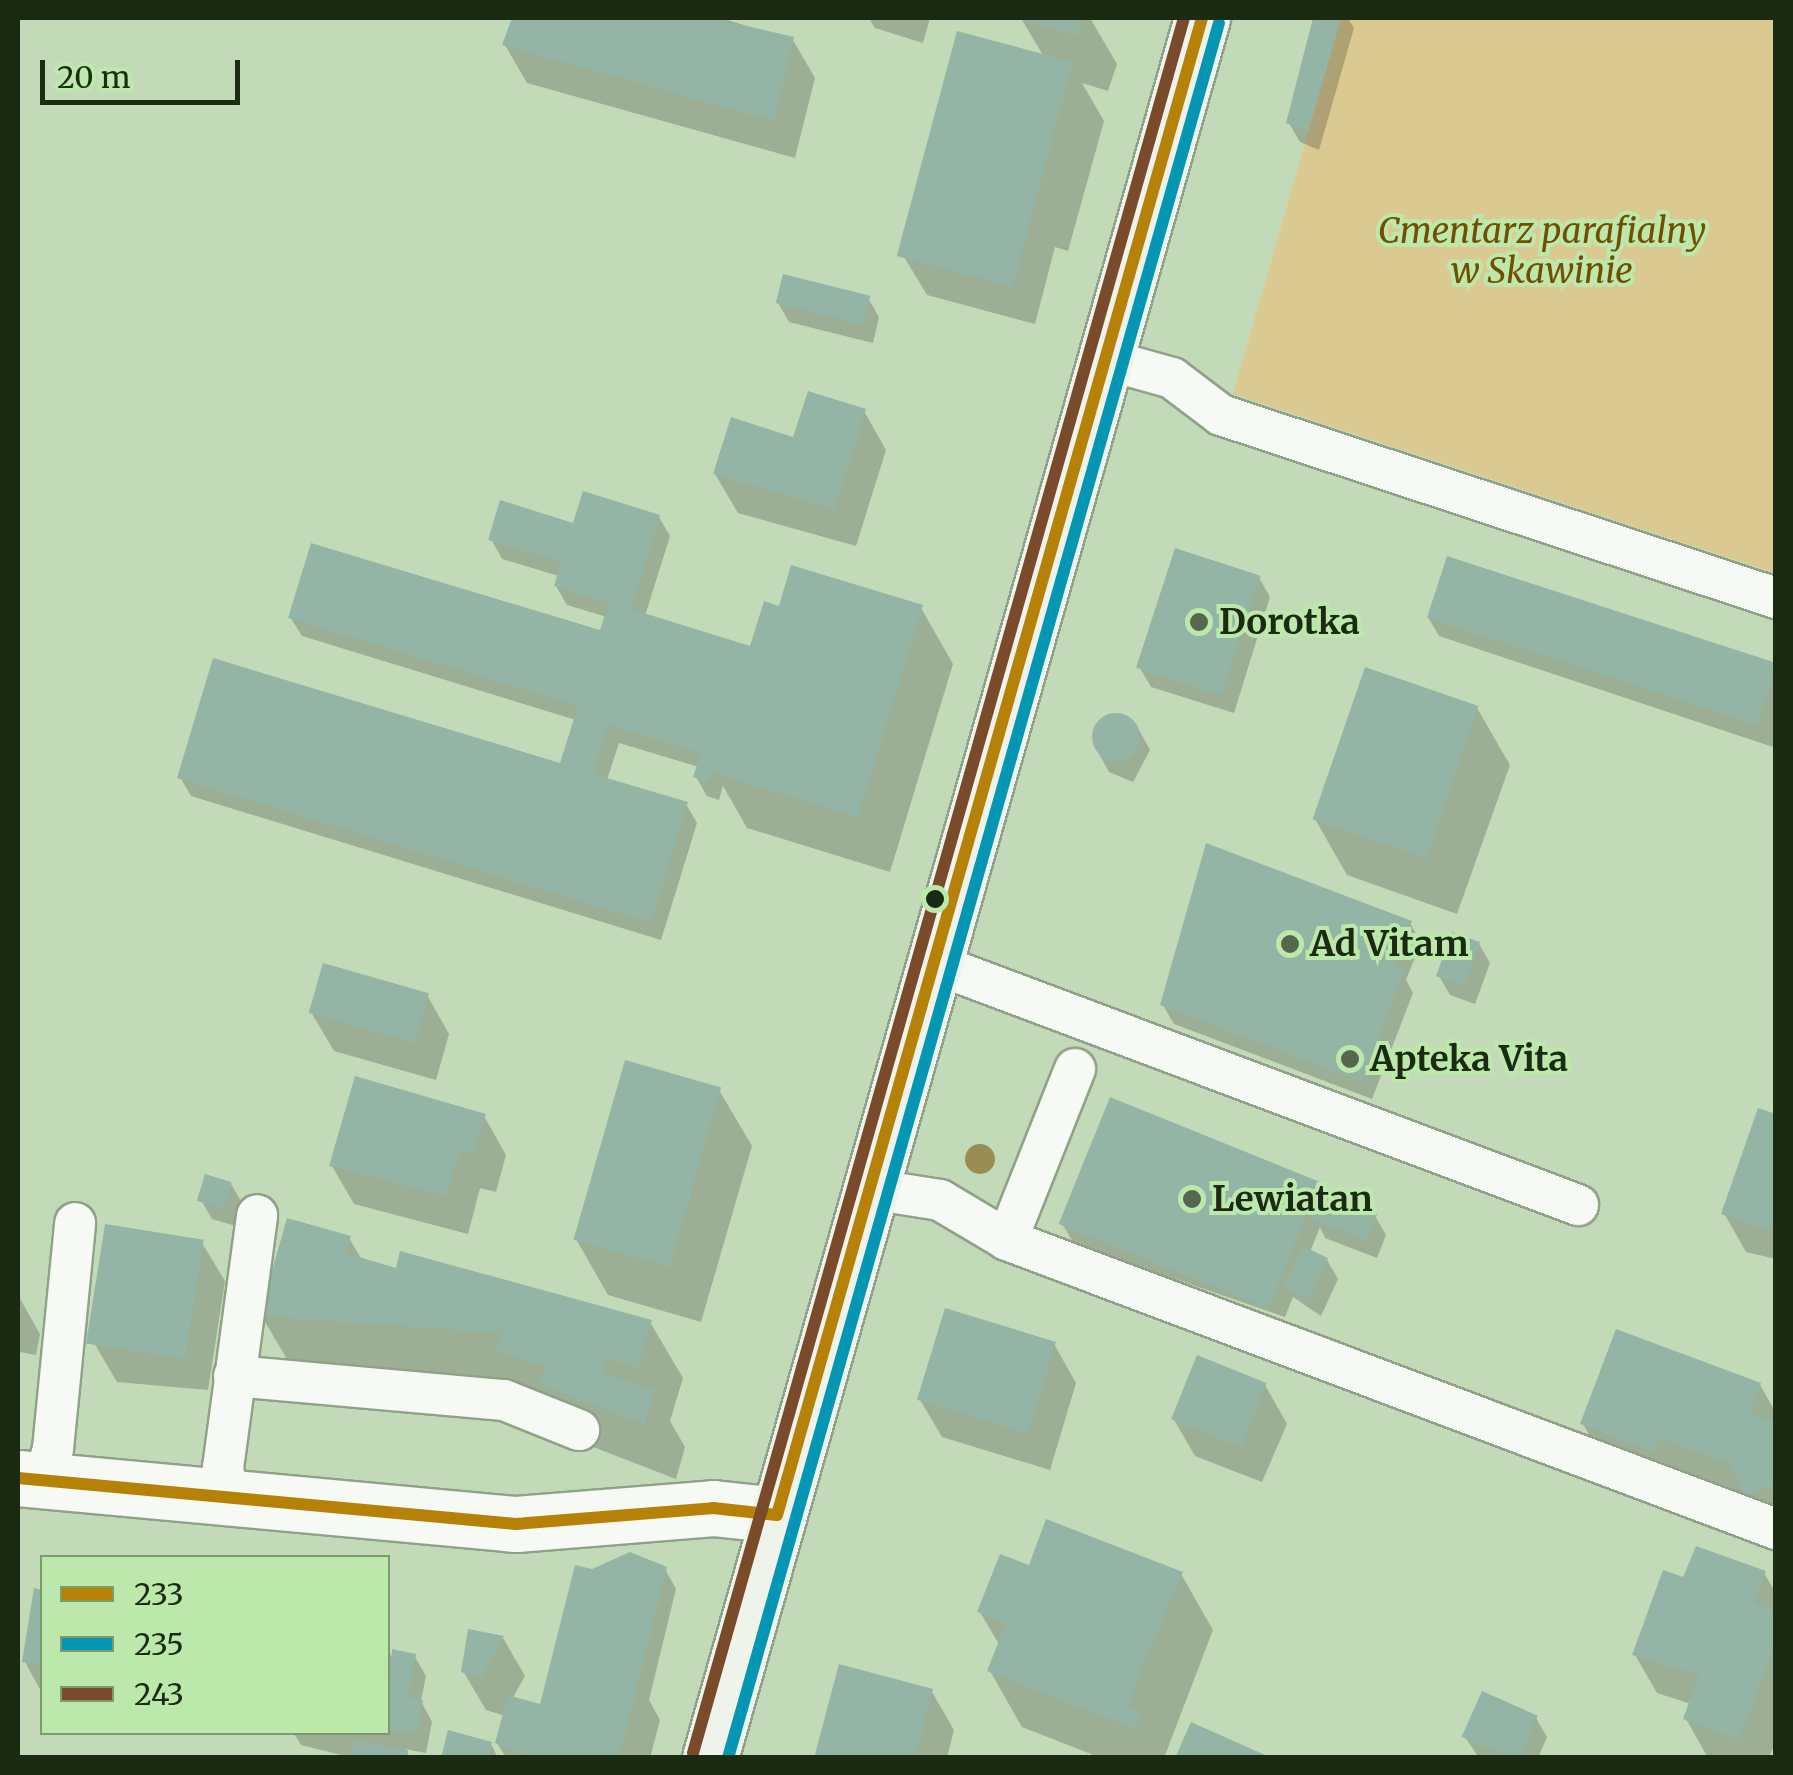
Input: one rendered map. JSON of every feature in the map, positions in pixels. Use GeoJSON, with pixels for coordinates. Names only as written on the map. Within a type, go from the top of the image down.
{"type":"FeatureCollection","features":[{"type":"Feature","properties":{"kind":"street"},"geometry":{"type":"LineString","coordinates":[[710,1758],[1202,18]]}},
{"type":"Feature","properties":{"kind":"street"},"geometry":{"type":"LineString","coordinates":[[31,1479],[516,1524],[713,1508],[777,1515]]}},
{"type":"Feature","properties":{"kind":"lane"},"geometry":{"type":"LineString","coordinates":[[1104,358],[1172,378],[1221,415],[1776,598]]}},
{"type":"Feature","properties":{"kind":"lane"},"geometry":{"type":"LineString","coordinates":[[933,963],[1578,1205]]}},
{"type":"Feature","properties":{"kind":"lane"},"geometry":{"type":"LineString","coordinates":[[1007,1240],[1076,1069]]}},
{"type":"Feature","properties":{"kind":"lane"},"geometry":{"type":"LineString","coordinates":[[870,1189],[940,1200],[1007,1240],[1776,1529]]}},
{"type":"Feature","properties":{"kind":"lane"},"geometry":{"type":"LineString","coordinates":[[229,1497],[223,1468],[257,1214]]}},
{"type":"Feature","properties":{"kind":"lane"},"geometry":{"type":"LineString","coordinates":[[31,1479],[75,1222]]}},
{"type":"Feature","properties":{"kind":"lane"},"geometry":{"type":"LineString","coordinates":[[234,1376],[504,1400],[579,1430]]}},
{"type":"Feature","properties":{"kind":"green space","name":"Cmentarz parafialny w Skawinie"},"geometry":{"type":"Polygon","coordinates":[[[1341,18],[1775,18],[1775,573],[1233,394],[1341,18]]]}},
{"type":"Feature","properties":{"kind":"building"},"geometry":{"type":"Polygon","coordinates":[[[512,18],[712,18],[794,37],[774,121],[502,45],[512,18]]]}},
{"type":"Feature","properties":{"kind":"building"},"geometry":{"type":"Polygon","coordinates":[[[1018,18],[1082,18],[1076,36],[1018,18]]]}},
{"type":"Feature","properties":{"kind":"building"},"geometry":{"type":"Polygon","coordinates":[[[1313,18],[1341,18],[1308,132],[1286,123],[1313,18]]]}},
{"type":"Feature","properties":{"kind":"building"},"geometry":{"type":"Polygon","coordinates":[[[957,31],[1073,62],[1013,287],[897,256],[957,31]]]}},
{"type":"Feature","properties":{"kind":"building"},"geometry":{"type":"Polygon","coordinates":[[[783,274],[870,296],[863,325],[776,303],[783,274]]]}},
{"type":"Feature","properties":{"kind":"building"},"geometry":{"type":"Polygon","coordinates":[[[808,391],[866,409],[834,509],[713,474],[731,417],[793,437],[808,391]]]}},
{"type":"Feature","properties":{"kind":"building"},"geometry":{"type":"Polygon","coordinates":[[[583,491],[660,515],[631,609],[750,646],[764,601],[779,606],[791,565],[923,605],[858,817],[712,773],[708,782],[693,777],[701,753],[608,725],[593,774],[688,802],[651,923],[177,778],[213,658],[560,763],[578,706],[288,618],[311,543],[600,630],[609,603],[554,586],[561,562],[488,540],[500,500],[573,523],[583,491]]]}},
{"type":"Feature","properties":{"kind":"building","name":"Dorotka"},"geometry":{"type":"Polygon","coordinates":[[[1175,548],[1261,576],[1222,696],[1136,668],[1175,548]]]}},
{"type":"Feature","properties":{"kind":"building"},"geometry":{"type":"Polygon","coordinates":[[[1447,556],[1776,663],[1757,725],[1427,618],[1447,556]]]}},
{"type":"Feature","properties":{"kind":"building"},"geometry":{"type":"Polygon","coordinates":[[[1365,667],[1478,706],[1426,858],[1313,819],[1365,667]]]}},
{"type":"Feature","properties":{"kind":"building"},"geometry":{"type":"Polygon","coordinates":[[[1116,713],[1133,720],[1140,737],[1133,754],[1116,761],[1099,754],[1092,737],[1099,720],[1116,713]]]}},
{"type":"Feature","properties":{"kind":"building","name":"Ad Vitam"},"geometry":{"type":"Polygon","coordinates":[[[1206,843],[1412,921],[1393,967],[1404,971],[1362,1082],[1160,1005],[1206,843]]]}},
{"type":"Feature","properties":{"kind":"building"},"geometry":{"type":"Polygon","coordinates":[[[1452,932],[1480,942],[1464,986],[1436,976],[1452,932]]]}},
{"type":"Feature","properties":{"kind":"building"},"geometry":{"type":"Polygon","coordinates":[[[323,963],[429,993],[414,1043],[309,1013],[323,963]]]}},
{"type":"Feature","properties":{"kind":"building"},"geometry":{"type":"Polygon","coordinates":[[[625,1060],[721,1088],[670,1267],[573,1240],[625,1060]]]}},
{"type":"Feature","properties":{"kind":"building"},"geometry":{"type":"Polygon","coordinates":[[[355,1076],[486,1114],[474,1154],[459,1151],[446,1196],[329,1166],[355,1076]]]}},
{"type":"Feature","properties":{"kind":"building","name":"Lewiatan"},"geometry":{"type":"Polygon","coordinates":[[[1110,1097],[1320,1182],[1268,1309],[1059,1224],[1110,1097]]]}},
{"type":"Feature","properties":{"kind":"building"},"geometry":{"type":"Polygon","coordinates":[[[1758,1108],[1776,1114],[1776,1222],[1768,1230],[1721,1214],[1758,1108]]]}},
{"type":"Feature","properties":{"kind":"building"},"geometry":{"type":"Polygon","coordinates":[[[205,1174],[232,1182],[224,1209],[197,1201],[205,1174]]]}},
{"type":"Feature","properties":{"kind":"building"},"geometry":{"type":"Polygon","coordinates":[[[1322,1193],[1377,1214],[1367,1240],[1312,1219],[1322,1193]]]}},
{"type":"Feature","properties":{"kind":"building"},"geometry":{"type":"Polygon","coordinates":[[[287,1218],[351,1236],[346,1253],[396,1268],[400,1251],[652,1320],[638,1368],[607,1359],[603,1373],[654,1389],[645,1425],[540,1384],[545,1366],[496,1352],[501,1333],[259,1316],[287,1218]]]}},
{"type":"Feature","properties":{"kind":"building"},"geometry":{"type":"Polygon","coordinates":[[[105,1224],[204,1240],[185,1359],[86,1344],[105,1224]]]}},
{"type":"Feature","properties":{"kind":"building"},"geometry":{"type":"Polygon","coordinates":[[[1303,1246],[1328,1258],[1308,1300],[1283,1287],[1303,1246]]]}},
{"type":"Feature","properties":{"kind":"building"},"geometry":{"type":"Polygon","coordinates":[[[945,1308],[1056,1342],[1028,1434],[917,1400],[945,1308]]]}},
{"type":"Feature","properties":{"kind":"building"},"geometry":{"type":"Polygon","coordinates":[[[1616,1329],[1761,1383],[1750,1413],[1776,1422],[1776,1484],[1745,1496],[1730,1464],[1660,1438],[1654,1452],[1580,1424],[1616,1329]]]}},
{"type":"Feature","properties":{"kind":"building"},"geometry":{"type":"Polygon","coordinates":[[[1197,1355],[1267,1383],[1241,1447],[1171,1419],[1197,1355]]]}},
{"type":"Feature","properties":{"kind":"building"},"geometry":{"type":"Polygon","coordinates":[[[1046,1519],[1183,1572],[1139,1674],[1129,1707],[1141,1712],[1135,1729],[987,1671],[1006,1623],[977,1612],[1000,1554],[1029,1565],[1046,1519]]]}},
{"type":"Feature","properties":{"kind":"building"},"geometry":{"type":"Polygon","coordinates":[[[1696,1546],[1766,1571],[1754,1603],[1776,1611],[1776,1642],[1739,1740],[1683,1719],[1699,1675],[1632,1655],[1663,1570],[1683,1577],[1696,1546]]]}},
{"type":"Feature","properties":{"kind":"building"},"geometry":{"type":"Polygon","coordinates":[[[630,1552],[667,1567],[619,1758],[530,1758],[495,1743],[508,1695],[540,1704],[575,1565],[592,1569],[630,1552]]]}},
{"type":"Feature","properties":{"kind":"building"},"geometry":{"type":"Polygon","coordinates":[[[34,1588],[40,1590],[40,1665],[22,1662],[34,1588]]]}},
{"type":"Feature","properties":{"kind":"building"},"geometry":{"type":"Polygon","coordinates":[[[468,1629],[504,1636],[481,1678],[461,1672],[468,1629]]]}},
{"type":"Feature","properties":{"kind":"building"},"geometry":{"type":"Polygon","coordinates":[[[392,1649],[416,1654],[408,1697],[423,1700],[416,1735],[390,1729],[392,1649]]]}},
{"type":"Feature","properties":{"kind":"building"},"geometry":{"type":"Polygon","coordinates":[[[839,1664],[933,1689],[915,1758],[814,1758],[839,1664]]]}},
{"type":"Feature","properties":{"kind":"building"},"geometry":{"type":"Polygon","coordinates":[[[1482,1691],[1538,1716],[1519,1758],[1510,1758],[1462,1737],[1482,1691]]]}},
{"type":"Feature","properties":{"kind":"building"},"geometry":{"type":"Polygon","coordinates":[[[1191,1722],[1272,1758],[1175,1758],[1191,1722]]]}},
{"type":"Feature","properties":{"kind":"building"},"geometry":{"type":"Polygon","coordinates":[[[448,1730],[492,1742],[488,1758],[441,1758],[448,1730]]]}},
{"type":"Feature","properties":{"kind":"building"},"geometry":{"type":"Polygon","coordinates":[[[354,1740],[408,1750],[407,1758],[351,1758],[354,1740]]]}},
{"type":"Feature","properties":{"kind":"transit line","name":"243"},"geometry":{"type":"LineString","coordinates":[[693,1753],[1184,18]]}},
{"type":"Feature","properties":{"kind":"transit line","name":"233"},"geometry":{"type":"LineString","coordinates":[[777,1515],[1202,18]]}},
{"type":"Feature","properties":{"kind":"transit line","name":"235"},"geometry":{"type":"LineString","coordinates":[[728,1758],[1219,23]]}},
{"type":"Feature","properties":{"kind":"transit line","name":"233"},"geometry":{"type":"LineString","coordinates":[[18,1478],[516,1524],[713,1508],[777,1515]]}},
{"type":"Feature","properties":{"kind":"place","name":"Dorotka"},"geometry":{"type":"Point","coordinates":[1199,622]}},
{"type":"Feature","properties":{"kind":"place","name":"Ad Vitam"},"geometry":{"type":"Point","coordinates":[1290,944]}},
{"type":"Feature","properties":{"kind":"place","name":"Apteka Vita"},"geometry":{"type":"Point","coordinates":[1350,1059]}},
{"type":"Feature","properties":{"kind":"place","name":"Lewiatan"},"geometry":{"type":"Point","coordinates":[1192,1199]}}]}
